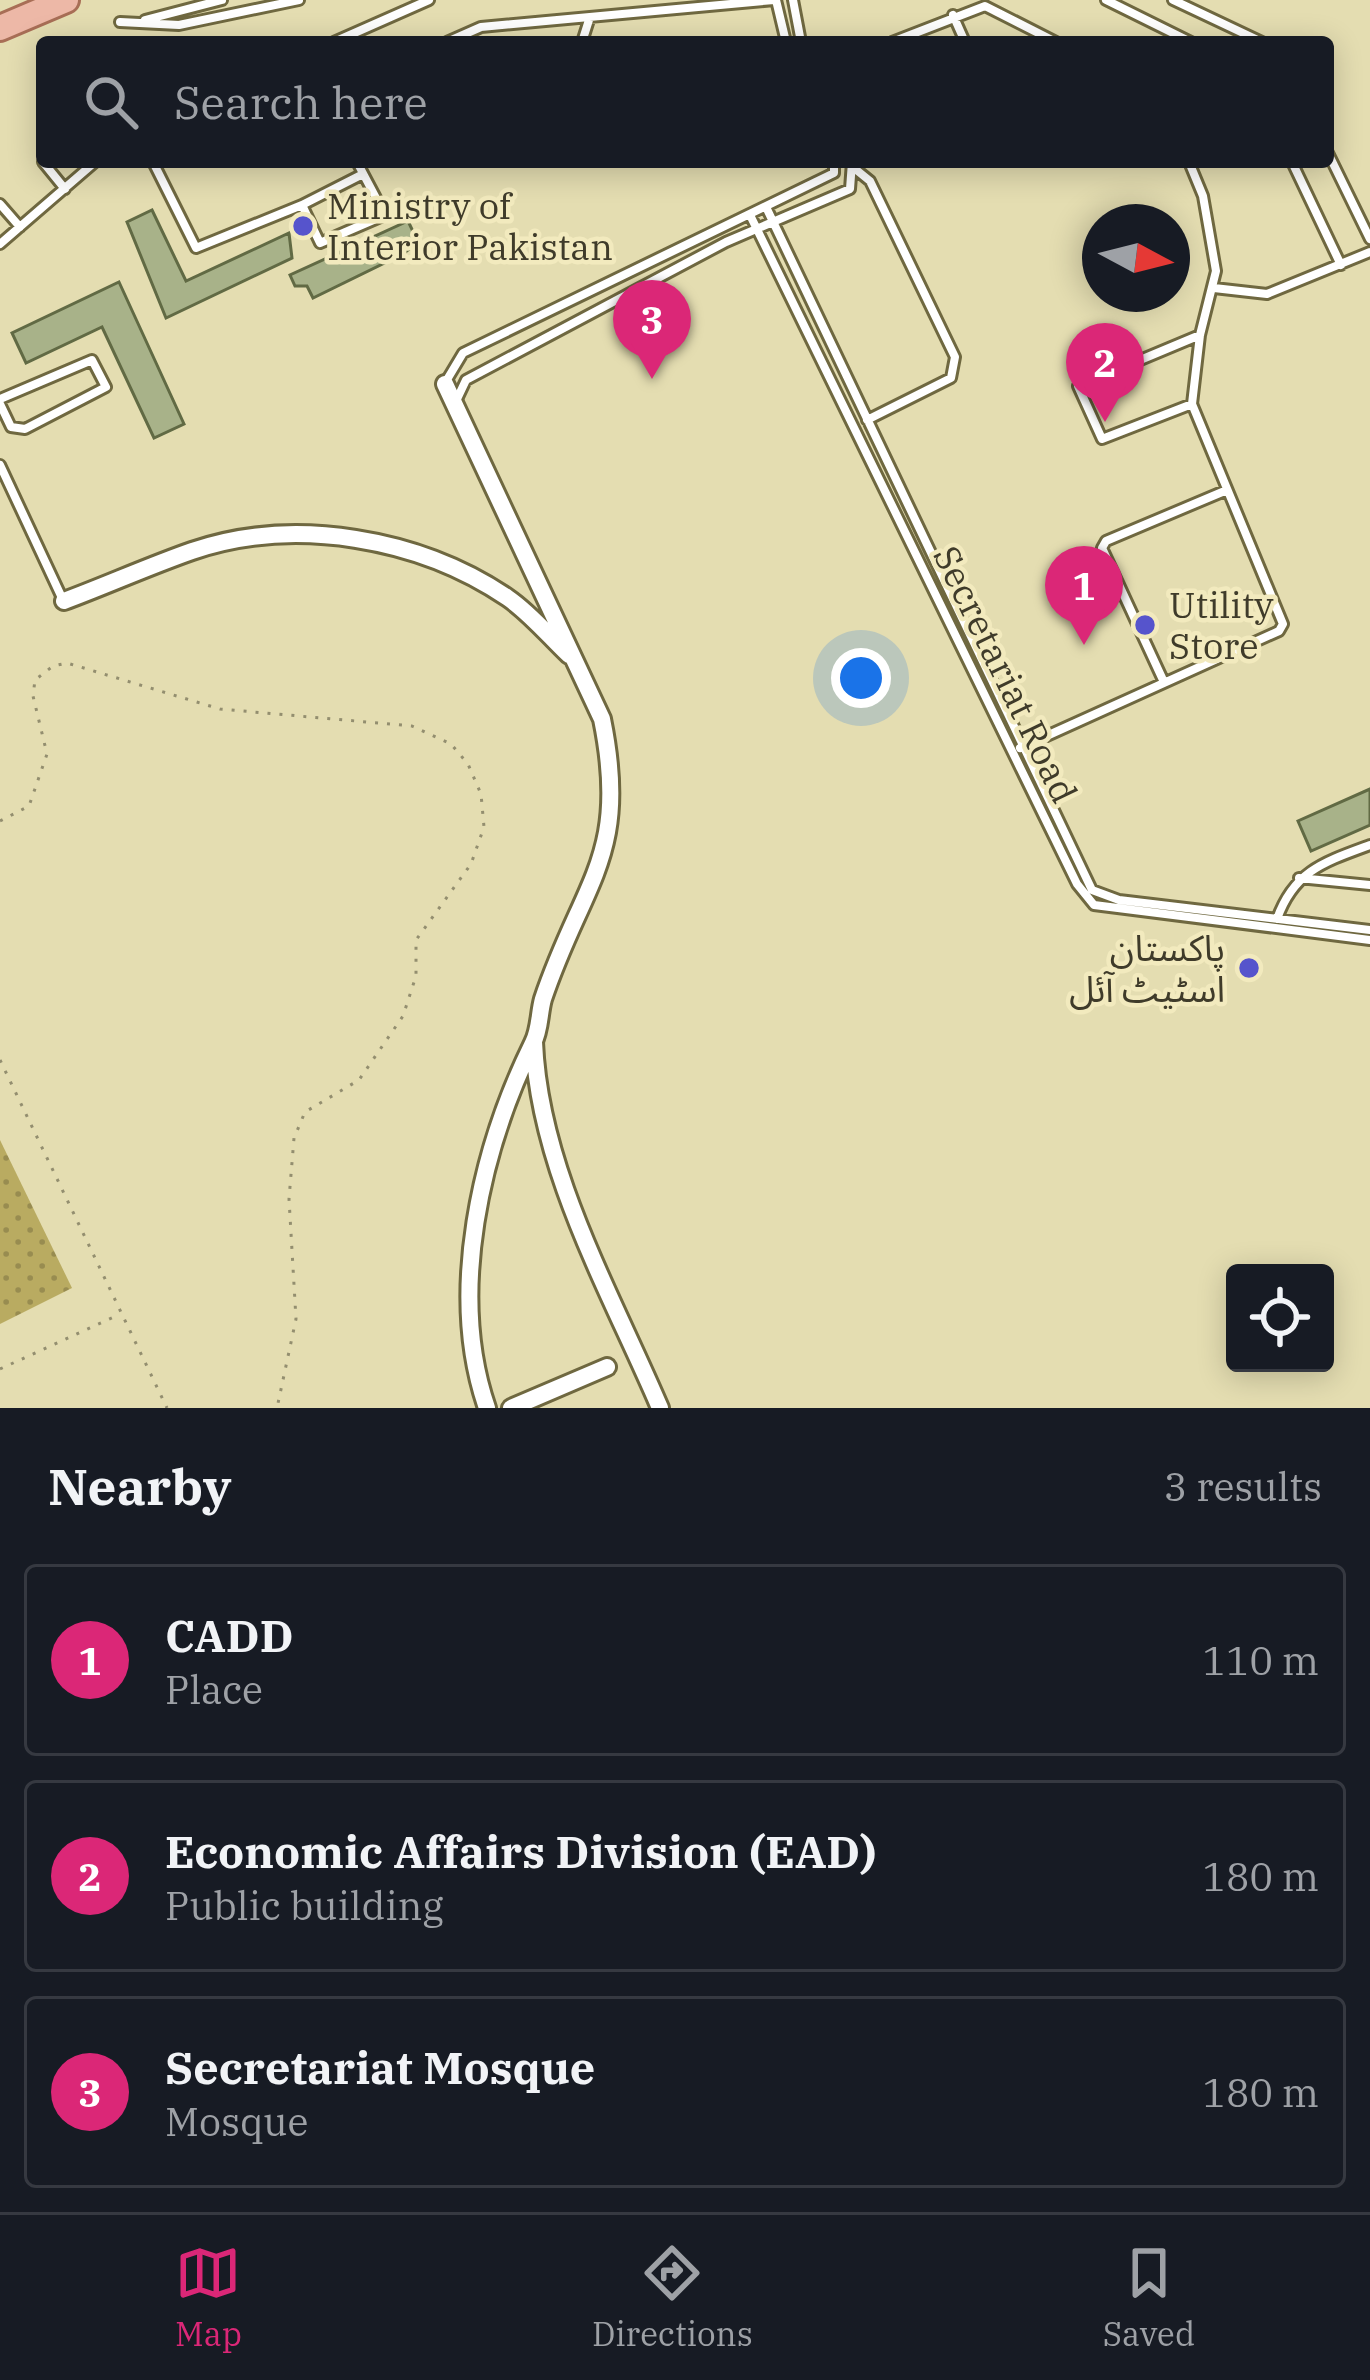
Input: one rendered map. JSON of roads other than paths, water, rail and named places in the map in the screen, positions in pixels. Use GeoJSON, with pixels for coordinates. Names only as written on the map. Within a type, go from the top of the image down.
{"type":"FeatureCollection","features":[{"type":"Feature","properties":{"kind":"main road"},"geometry":{"type":"LineString","coordinates":[[0,28],[66,0]]}},
{"type":"Feature","properties":{"kind":"street"},"geometry":{"type":"LineString","coordinates":[[445,384],[578,663],[602,719],[614,775],[613,822],[598,872],[543,1000],[534,1041],[536,1097],[562,1177],[660,1408]]}},
{"type":"Feature","properties":{"kind":"street"},"geometry":{"type":"LineString","coordinates":[[64,601],[195,550],[266,536],[333,536],[395,548],[457,568],[512,600],[578,663]]}},
{"type":"Feature","properties":{"kind":"street"},"geometry":{"type":"LineString","coordinates":[[487,1408],[470,1331],[481,1195],[520,1063],[534,1041]]}},
{"type":"Feature","properties":{"kind":"street"},"geometry":{"type":"LineString","coordinates":[[511,1408],[607,1367]]}},
{"type":"Feature","properties":{"kind":"lane"},"geometry":{"type":"LineString","coordinates":[[132,22],[222,0]]}},
{"type":"Feature","properties":{"kind":"lane"},"geometry":{"type":"LineString","coordinates":[[120,22],[179,26],[299,0]]}},
{"type":"Feature","properties":{"kind":"lane"},"geometry":{"type":"LineString","coordinates":[[348,36],[429,0]]}},
{"type":"Feature","properties":{"kind":"lane"},"geometry":{"type":"LineString","coordinates":[[461,36],[481,27],[775,0],[784,36]]}},
{"type":"Feature","properties":{"kind":"lane"},"geometry":{"type":"LineString","coordinates":[[793,0],[801,36]]}},
{"type":"Feature","properties":{"kind":"lane"},"geometry":{"type":"LineString","coordinates":[[906,36],[996,0]]}},
{"type":"Feature","properties":{"kind":"lane"},"geometry":{"type":"LineString","coordinates":[[1106,0],[1179,36]]}},
{"type":"Feature","properties":{"kind":"lane"},"geometry":{"type":"LineString","coordinates":[[1173,0],[1249,36]]}},
{"type":"Feature","properties":{"kind":"lane"},"geometry":{"type":"LineString","coordinates":[[985,6],[1044,36]]}},
{"type":"Feature","properties":{"kind":"lane"},"geometry":{"type":"LineString","coordinates":[[953,15],[962,36]]}},
{"type":"Feature","properties":{"kind":"lane"},"geometry":{"type":"LineString","coordinates":[[584,36],[589,20]]}},
{"type":"Feature","properties":{"kind":"lane"},"geometry":{"type":"LineString","coordinates":[[1334,165],[1370,239]]}},
{"type":"Feature","properties":{"kind":"lane"},"geometry":{"type":"LineString","coordinates":[[48,168],[64,189]]}},
{"type":"Feature","properties":{"kind":"lane"},"geometry":{"type":"LineString","coordinates":[[0,244],[88,168]]}},
{"type":"Feature","properties":{"kind":"lane"},"geometry":{"type":"LineString","coordinates":[[156,168],[196,248],[302,205],[363,174]]}},
{"type":"Feature","properties":{"kind":"lane"},"geometry":{"type":"LineString","coordinates":[[302,205],[320,243],[385,215],[360,168]]}},
{"type":"Feature","properties":{"kind":"lane"},"geometry":{"type":"LineString","coordinates":[[445,384],[463,353],[750,215],[833,173],[833,168]]}},
{"type":"Feature","properties":{"kind":"lane"},"geometry":{"type":"LineString","coordinates":[[455,408],[466,380],[756,229],[850,189],[853,168]]}},
{"type":"Feature","properties":{"kind":"lane"},"geometry":{"type":"LineString","coordinates":[[856,168],[870,181],[955,357],[951,378],[867,420]]}},
{"type":"Feature","properties":{"kind":"lane"},"geometry":{"type":"LineString","coordinates":[[1018,750],[1279,631],[1282,624],[1192,404],[1200,335],[1214,288],[1212,233],[1191,168]]}},
{"type":"Feature","properties":{"kind":"lane"},"geometry":{"type":"LineString","coordinates":[[1295,168],[1340,266]]}},
{"type":"Feature","properties":{"kind":"lane"},"geometry":{"type":"LineString","coordinates":[[0,205],[20,227]]}},
{"type":"Feature","properties":{"kind":"lane","name":"Secretariat Road"},"geometry":{"type":"LineString","coordinates":[[766,207],[1077,884],[1094,905],[1370,940]]}},
{"type":"Feature","properties":{"kind":"lane","name":"Secretariat Road"},"geometry":{"type":"LineString","coordinates":[[750,215],[1092,890],[1119,900],[1370,930]]}},
{"type":"Feature","properties":{"kind":"lane"},"geometry":{"type":"LineString","coordinates":[[1214,288],[1267,294],[1370,252]]}},
{"type":"Feature","properties":{"kind":"lane"},"geometry":{"type":"LineString","coordinates":[[1192,404],[1102,440],[1078,386],[1200,335]]}},
{"type":"Feature","properties":{"kind":"lane"},"geometry":{"type":"LineString","coordinates":[[92,360],[106,387],[25,429],[10,427],[0,401],[92,360]]}},
{"type":"Feature","properties":{"kind":"lane"},"geometry":{"type":"LineString","coordinates":[[0,465],[64,601]]}},
{"type":"Feature","properties":{"kind":"lane"},"geometry":{"type":"LineString","coordinates":[[1163,680],[1102,548],[1106,542],[1227,490]]}},
{"type":"Feature","properties":{"kind":"lane"},"geometry":{"type":"LineString","coordinates":[[1277,919],[1298,878],[1370,845]]}},
{"type":"Feature","properties":{"kind":"lane"},"geometry":{"type":"LineString","coordinates":[[1298,878],[1370,885]]}},
{"type":"Feature","properties":{"kind":"place","name":"Ministry of Interior Pakistan"},"geometry":{"type":"Point","coordinates":[303,226]}},
{"type":"Feature","properties":{"kind":"place","name":"Secretariat Mosque"},"geometry":{"type":"Point","coordinates":[652,379]}},
{"type":"Feature","properties":{"kind":"place","name":"Economic Affairs Division (EAD)"},"geometry":{"type":"Point","coordinates":[1105,422]}},
{"type":"Feature","properties":{"kind":"place","name":"Utility Store"},"geometry":{"type":"Point","coordinates":[1145,625]}},
{"type":"Feature","properties":{"kind":"place","name":"CADD"},"geometry":{"type":"Point","coordinates":[1084,645]}},
{"type":"Feature","properties":{"kind":"place","name":"پاکستان اسٹیٹ آئل"},"geometry":{"type":"Point","coordinates":[1249,968]}}]}
